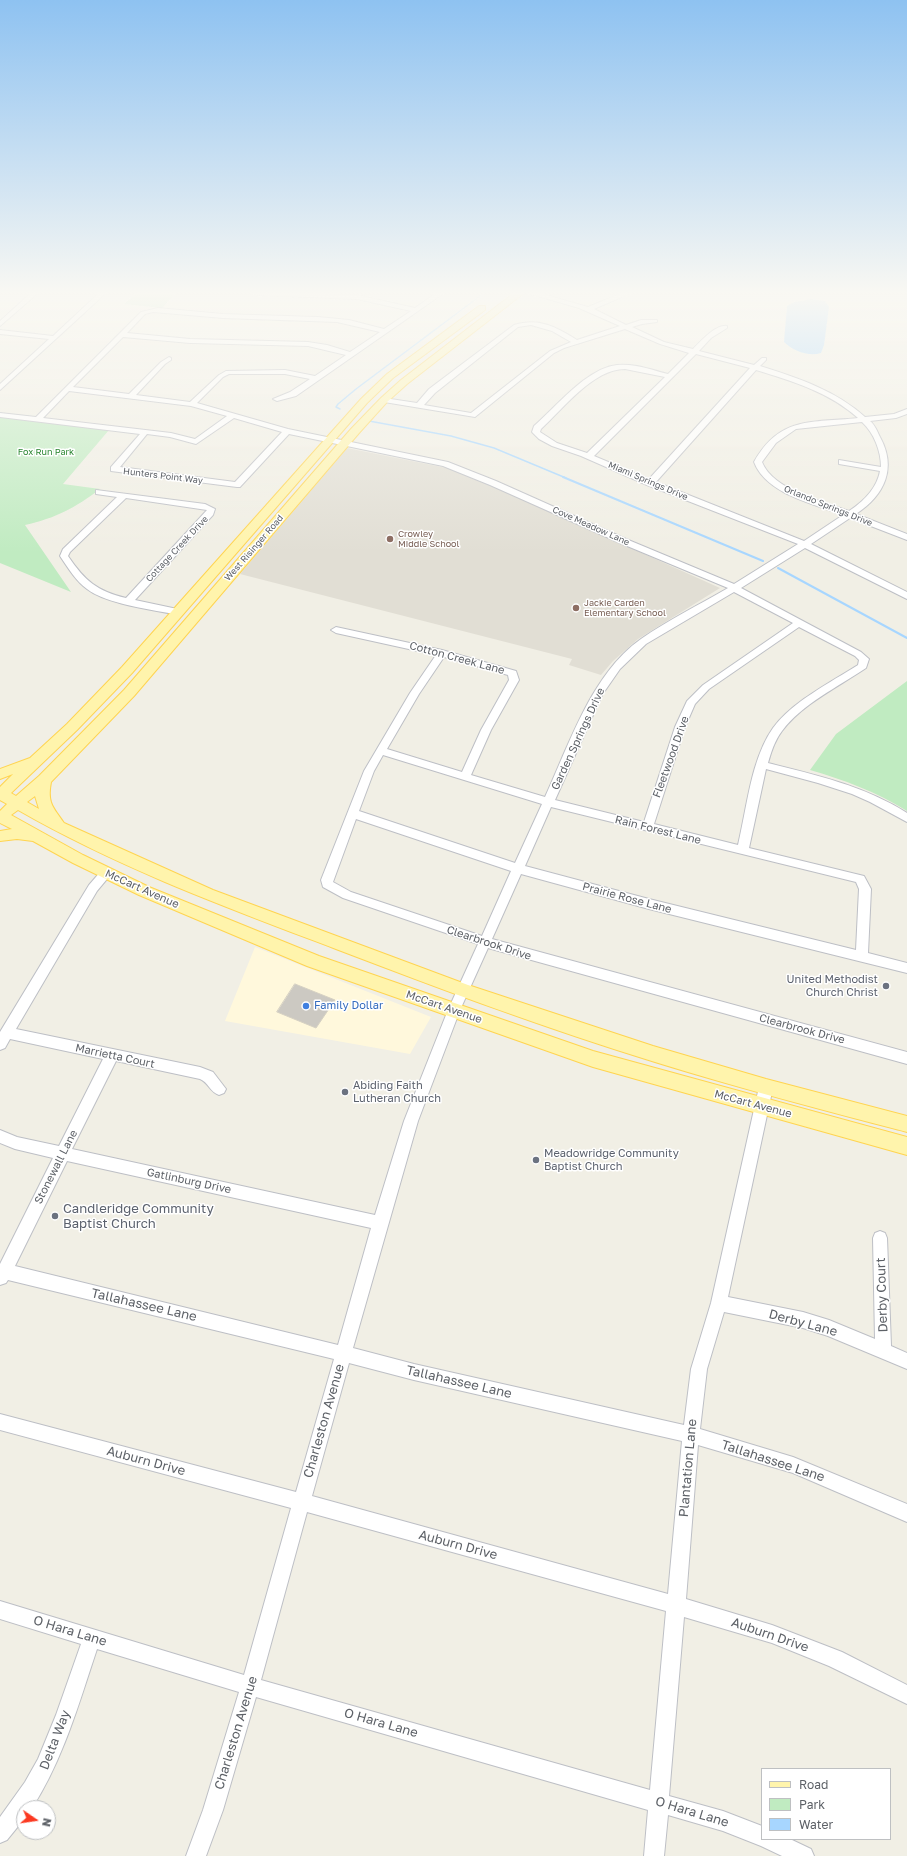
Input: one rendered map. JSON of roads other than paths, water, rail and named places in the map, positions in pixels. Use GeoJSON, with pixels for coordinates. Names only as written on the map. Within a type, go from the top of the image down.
{"type":"FeatureCollection","features":[{"type":"Feature","properties":{"kind":"main road","name":"West Risinger Road"},"geometry":{"type":"LineString","coordinates":[[0,794],[72,727],[128,670],[364,400],[386,380]]}},
{"type":"Feature","properties":{"kind":"main road","name":"West Risinger Road"},"geometry":{"type":"LineString","coordinates":[[0,817],[44,780],[129,693],[345,443],[384,400],[407,380]]}},
{"type":"Feature","properties":{"kind":"main road"},"geometry":{"type":"LineString","coordinates":[[179,612],[195,616]]}},
{"type":"Feature","properties":{"kind":"main road"},"geometry":{"type":"LineString","coordinates":[[0,774],[37,759]]}},
{"type":"Feature","properties":{"kind":"main road"},"geometry":{"type":"LineString","coordinates":[[44,780],[41,793],[41,802],[59,827]]}},
{"type":"Feature","properties":{"kind":"main road","name":"McCart Avenue"},"geometry":{"type":"LineString","coordinates":[[0,794],[59,827],[141,866],[207,894],[463,990],[653,1054],[766,1087],[907,1124]]}},
{"type":"Feature","properties":{"kind":"main road","name":"McCart Avenue"},"geometry":{"type":"LineString","coordinates":[[0,817],[106,873],[144,891],[313,961],[593,1059],[907,1146]]}},
{"type":"Feature","properties":{"kind":"main road"},"geometry":{"type":"LineString","coordinates":[[0,836],[17,834],[37,836]]}},
{"type":"Feature","properties":{"kind":"street"},"geometry":{"type":"LineString","coordinates":[[0,388],[9,380]]}},
{"type":"Feature","properties":{"kind":"street"},"geometry":{"type":"LineString","coordinates":[[38,419],[77,380]]}},
{"type":"Feature","properties":{"kind":"street"},"geometry":{"type":"LineString","coordinates":[[131,396],[146,380]]}},
{"type":"Feature","properties":{"kind":"street"},"geometry":{"type":"LineString","coordinates":[[192,404],[217,380]]}},
{"type":"Feature","properties":{"kind":"street"},"geometry":{"type":"LineString","coordinates":[[277,399],[293,394],[314,380]]}},
{"type":"Feature","properties":{"kind":"street"},"geometry":{"type":"LineString","coordinates":[[419,406],[432,391],[447,380]]}},
{"type":"Feature","properties":{"kind":"street"},"geometry":{"type":"LineString","coordinates":[[384,400],[467,415],[475,413],[517,380]]}},
{"type":"Feature","properties":{"kind":"street","name":"Miami Springs Drive"},"geometry":{"type":"LineString","coordinates":[[591,380],[568,398],[537,428],[536,432],[558,446],[589,456],[650,483],[804,544],[907,596]]}},
{"type":"Feature","properties":{"kind":"street"},"geometry":{"type":"LineString","coordinates":[[589,456],[665,380]]}},
{"type":"Feature","properties":{"kind":"street"},"geometry":{"type":"LineString","coordinates":[[650,483],[696,430],[743,380]]}},
{"type":"Feature","properties":{"kind":"street","name":"Garden Springs Drive"},"geometry":{"type":"LineString","coordinates":[[463,990],[597,694],[617,667],[644,642],[735,588],[850,514],[871,497],[881,484],[885,470],[885,456],[880,442],[864,419],[843,402],[819,389],[795,380]]}},
{"type":"Feature","properties":{"kind":"street","name":"Cove Meadow Lane"},"geometry":{"type":"LineString","coordinates":[[68,389],[192,404],[287,431],[456,467],[735,588],[858,654],[864,661],[863,666],[794,713],[778,728],[773,736],[763,765],[743,850]]}},
{"type":"Feature","properties":{"kind":"street","name":"Orlando Springs Drive"},"geometry":{"type":"LineString","coordinates":[[907,411],[896,416],[794,427],[773,439],[765,449],[758,462],[761,473],[781,488],[907,537]]}},
{"type":"Feature","properties":{"kind":"street"},"geometry":{"type":"LineString","coordinates":[[0,415],[171,435],[196,442],[234,415]]}},
{"type":"Feature","properties":{"kind":"street","name":"Hunters Point Way"},"geometry":{"type":"LineString","coordinates":[[145,432],[114,469],[237,485],[287,431]]}},
{"type":"Feature","properties":{"kind":"street"},"geometry":{"type":"LineString","coordinates":[[842,462],[885,470]]}},
{"type":"Feature","properties":{"kind":"street","name":"Cottage Creek Drive"},"geometry":{"type":"LineString","coordinates":[[99,492],[205,506],[211,509],[210,514],[129,601]]}},
{"type":"Feature","properties":{"kind":"street"},"geometry":{"type":"LineString","coordinates":[[123,496],[64,555],[92,589],[129,601],[179,612]]}},
{"type":"Feature","properties":{"kind":"street","name":"Fleetwood Drive"},"geometry":{"type":"LineString","coordinates":[[648,827],[680,727],[691,703],[706,687],[800,622]]}},
{"type":"Feature","properties":{"kind":"street","name":"Cotton Creek Lane"},"geometry":{"type":"LineString","coordinates":[[336,630],[442,653],[509,672],[514,676],[514,680],[486,730],[465,776]]}},
{"type":"Feature","properties":{"kind":"street","name":"Clearbrook Drive"},"geometry":{"type":"LineString","coordinates":[[442,653],[369,771],[326,884],[347,895],[485,942],[907,1058]]}},
{"type":"Feature","properties":{"kind":"street","name":"Rain Forest Lane"},"geometry":{"type":"LineString","coordinates":[[381,751],[549,802],[841,874],[862,881],[865,889],[862,958]]}},
{"type":"Feature","properties":{"kind":"street"},"geometry":{"type":"LineString","coordinates":[[763,765],[848,788],[872,798],[907,818]]}},
{"type":"Feature","properties":{"kind":"street","name":"Prairie Rose Lane"},"geometry":{"type":"LineString","coordinates":[[352,813],[518,869],[862,958],[907,968]]}},
{"type":"Feature","properties":{"kind":"street"},"geometry":{"type":"LineString","coordinates":[[3,1039],[93,888],[106,873]]}},
{"type":"Feature","properties":{"kind":"street","name":"Charleston Avenue"},"geometry":{"type":"LineString","coordinates":[[196,1856],[213,1810],[250,1686],[380,1223],[411,1121],[463,990]]}},
{"type":"Feature","properties":{"kind":"street","name":"Marrietta Court"},"geometry":{"type":"LineString","coordinates":[[3,1039],[112,1055],[200,1073],[208,1076],[219,1089]]}},
{"type":"Feature","properties":{"kind":"street","name":"Stonewall Lane"},"geometry":{"type":"LineString","coordinates":[[2,1275],[112,1055]]}},
{"type":"Feature","properties":{"kind":"street","name":"Plantation Lane"},"geometry":{"type":"LineString","coordinates":[[654,1856],[691,1435],[699,1368],[719,1303],[766,1087]]}},
{"type":"Feature","properties":{"kind":"street","name":"Gatlinburg Drive"},"geometry":{"type":"LineString","coordinates":[[0,1136],[15,1143],[63,1154],[380,1223]]}},
{"type":"Feature","properties":{"kind":"street","name":"Derby Court"},"geometry":{"type":"LineString","coordinates":[[880,1238],[883,1352]]}},
{"type":"Feature","properties":{"kind":"street","name":"Tallahassee Lane"},"geometry":{"type":"LineString","coordinates":[[2,1275],[343,1354],[414,1372],[691,1435],[793,1465],[907,1513]]}},
{"type":"Feature","properties":{"kind":"street","name":"Derby Lane"},"geometry":{"type":"LineString","coordinates":[[719,1303],[810,1322],[830,1328],[907,1361]]}},
{"type":"Feature","properties":{"kind":"street","name":"Auburn Drive"},"geometry":{"type":"LineString","coordinates":[[0,1422],[302,1502],[676,1605],[772,1634],[835,1659],[907,1696]]}},
{"type":"Feature","properties":{"kind":"street","name":"O Hara Lane"},"geometry":{"type":"LineString","coordinates":[[0,1610],[250,1686],[723,1821],[761,1836]]}},
{"type":"Feature","properties":{"kind":"street","name":"Delta Way"},"geometry":{"type":"LineString","coordinates":[[0,1833],[29,1797],[45,1767],[92,1637]]}},
{"type":"Feature","properties":{"kind":"street"},"geometry":{"type":"LineString","coordinates":[[770,1840],[804,1856]]}},
{"type":"Feature","properties":{"kind":"waterway"},"geometry":{"type":"LineString","coordinates":[[340,409],[336,407],[338,404],[369,380]]}},
{"type":"Feature","properties":{"kind":"waterway"},"geometry":{"type":"LineString","coordinates":[[369,421],[451,436],[494,448],[566,478]]}},
{"type":"Feature","properties":{"kind":"waterway"},"geometry":{"type":"LineString","coordinates":[[563,477],[763,561]]}},
{"type":"Feature","properties":{"kind":"waterway"},"geometry":{"type":"LineString","coordinates":[[778,568],[907,638]]}},
{"type":"Feature","properties":{"kind":"place","name":"Crowley Middle School"},"geometry":{"type":"Point","coordinates":[390,539]}},
{"type":"Feature","properties":{"kind":"place","name":"Jackie Carden Elementary School"},"geometry":{"type":"Point","coordinates":[576,608]}},
{"type":"Feature","properties":{"kind":"place","name":"United Methodist Church Christ"},"geometry":{"type":"Point","coordinates":[886,986]}},
{"type":"Feature","properties":{"kind":"place","name":"Family Dollar"},"geometry":{"type":"Point","coordinates":[306,1006]}},
{"type":"Feature","properties":{"kind":"place","name":"Abiding Faith Lutheran Church"},"geometry":{"type":"Point","coordinates":[345,1092]}},
{"type":"Feature","properties":{"kind":"place","name":"Meadowridge Community Baptist Church"},"geometry":{"type":"Point","coordinates":[536,1160]}},
{"type":"Feature","properties":{"kind":"place","name":"Candleridge Community Baptist Church"},"geometry":{"type":"Point","coordinates":[55,1216]}},
{"type":"Feature","properties":{"kind":"park label","name":"Fox Run Park"},"geometry":{"type":"Point","coordinates":[46,452]}}]}
